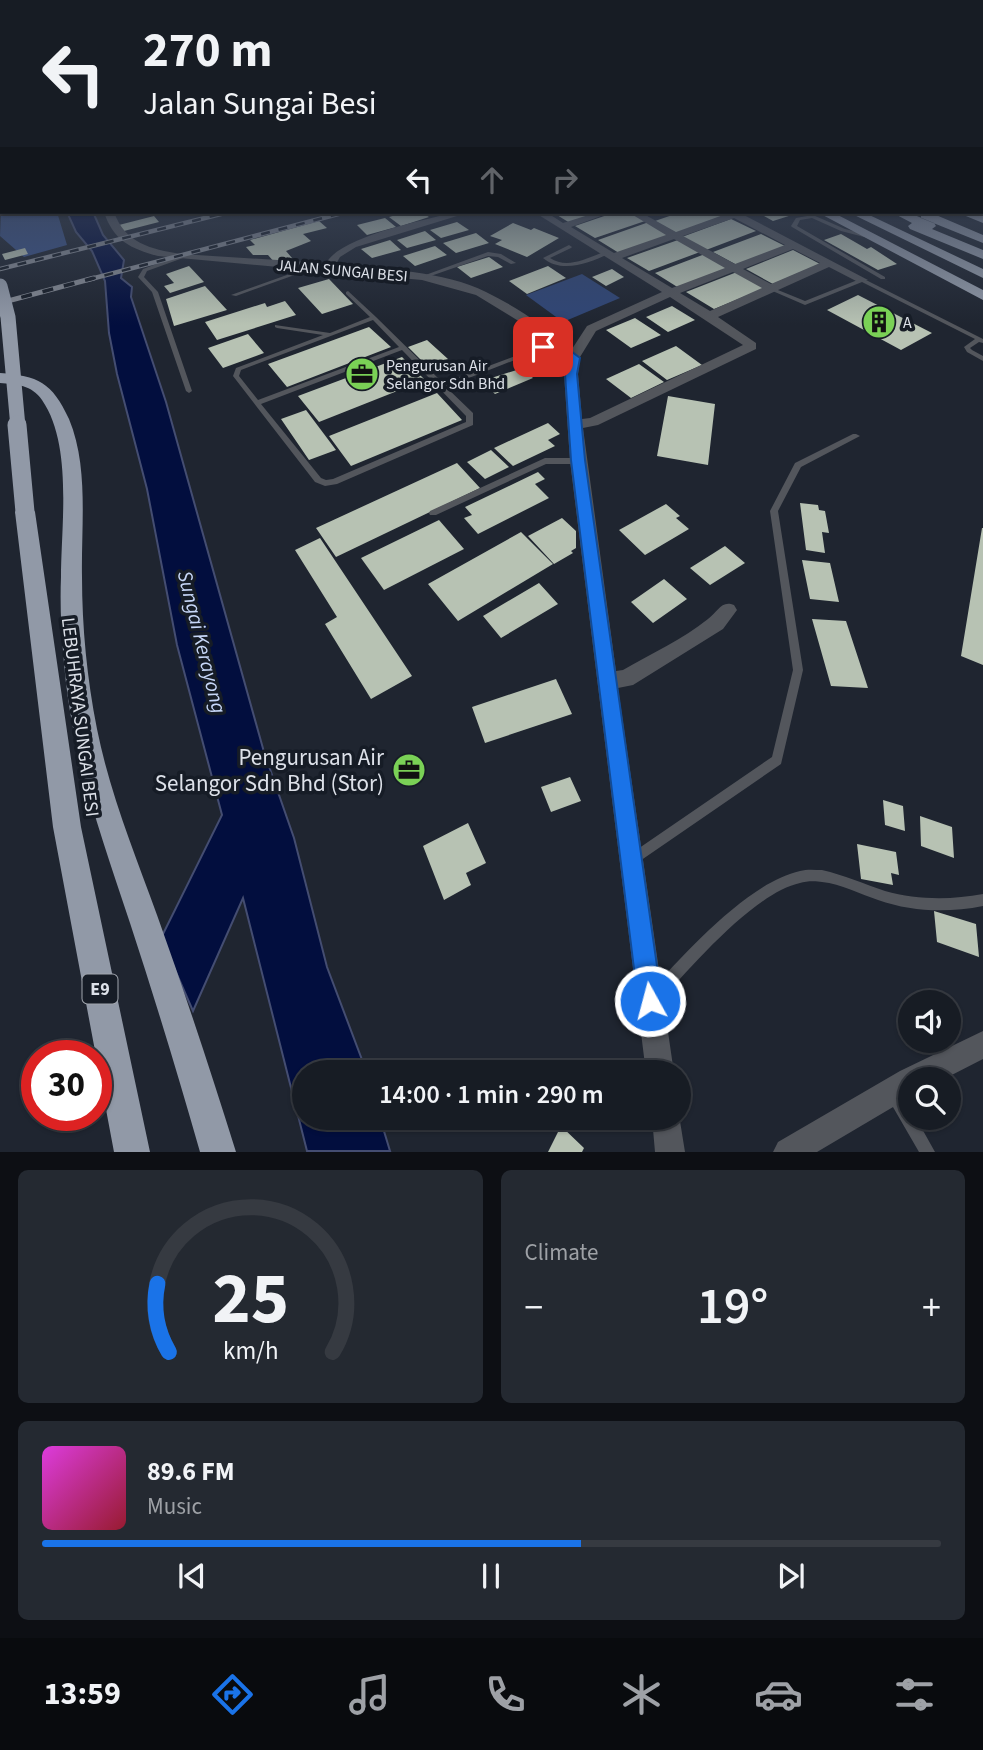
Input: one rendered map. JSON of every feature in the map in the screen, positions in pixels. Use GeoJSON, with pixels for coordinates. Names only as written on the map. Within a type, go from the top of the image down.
{"type":"FeatureCollection","features":[{"type":"Feature","properties":{"kind":"highway"},"geometry":{"type":"LineString","coordinates":[[826,218],[868,236],[983,296]]}},
{"type":"Feature","properties":{"kind":"highway"},"geometry":{"type":"LineString","coordinates":[[866,218],[983,274]]}},
{"type":"Feature","properties":{"kind":"highway"},"geometry":{"type":"LineString","coordinates":[[895,218],[983,255]]}},
{"type":"Feature","properties":{"kind":"highway"},"geometry":{"type":"LineString","coordinates":[[911,218],[983,248]]}},
{"type":"Feature","properties":{"kind":"highway"},"geometry":{"type":"LineString","coordinates":[[930,218],[983,239]]}},
{"type":"Feature","properties":{"kind":"highway"},"geometry":{"type":"LineString","coordinates":[[955,218],[983,228]]}},
{"type":"Feature","properties":{"kind":"highway"},"geometry":{"type":"LineString","coordinates":[[948,241],[983,262]]}},
{"type":"Feature","properties":{"kind":"highway"},"geometry":{"type":"LineString","coordinates":[[885,245],[983,286]]}},
{"type":"Feature","properties":{"kind":"highway","name":"LEBUHRAYA SUNGAI BESI"},"geometry":{"type":"LineString","coordinates":[[0,286],[8,317],[26,512],[67,827],[132,1152]]}},
{"type":"Feature","properties":{"kind":"highway"},"geometry":{"type":"LineString","coordinates":[[0,378],[16,376],[37,385],[48,396],[68,443],[73,481],[71,598],[76,676],[96,780],[182,1031],[218,1152]]}},
{"type":"Feature","properties":{"kind":"street","name":"JALAN SUNGAI BESI"},"geometry":{"type":"LineString","coordinates":[[110,218],[111,223],[127,242],[149,251],[181,257],[329,267],[423,277],[480,293],[542,330],[574,358]]}},
{"type":"Feature","properties":{"kind":"street"},"geometry":{"type":"LineString","coordinates":[[329,267],[336,255],[352,245],[445,218]]}},
{"type":"Feature","properties":{"kind":"street"},"geometry":{"type":"LineString","coordinates":[[549,218],[709,316],[752,346],[593,422],[574,424]]}},
{"type":"Feature","properties":{"kind":"street"},"geometry":{"type":"LineString","coordinates":[[563,226],[589,218]]}},
{"type":"Feature","properties":{"kind":"street"},"geometry":{"type":"LineString","coordinates":[[644,218],[771,289]]}},
{"type":"Feature","properties":{"kind":"street"},"geometry":{"type":"LineString","coordinates":[[610,255],[720,218]]}},
{"type":"Feature","properties":{"kind":"street"},"geometry":{"type":"LineString","coordinates":[[741,218],[862,280]]}},
{"type":"Feature","properties":{"kind":"street"},"geometry":{"type":"LineString","coordinates":[[658,1060],[578,460],[571,374],[574,358],[591,329],[670,293],[794,245]]}},
{"type":"Feature","properties":{"kind":"street"},"geometry":{"type":"LineString","coordinates":[[709,316],[829,262]]}},
{"type":"Feature","properties":{"kind":"street"},"geometry":{"type":"LineString","coordinates":[[609,680],[626,679],[716,624],[728,610]]}},
{"type":"Feature","properties":{"kind":"street"},"geometry":{"type":"LineString","coordinates":[[938,1067],[983,1045]]}},
{"type":"Feature","properties":{"kind":"street"},"geometry":{"type":"LineString","coordinates":[[788,1152],[898,1088]]}},
{"type":"Feature","properties":{"kind":"street"},"geometry":{"type":"LineString","coordinates":[[667,1130],[670,1152]]}},
{"type":"Feature","properties":{"kind":"lane"},"geometry":{"type":"LineString","coordinates":[[803,218],[798,219],[794,226],[883,278]]}},
{"type":"Feature","properties":{"kind":"lane"},"geometry":{"type":"LineString","coordinates":[[569,247],[545,258],[557,265],[565,265],[610,255]]}},
{"type":"Feature","properties":{"kind":"lane"},"geometry":{"type":"LineString","coordinates":[[423,277],[488,254],[499,255],[513,263]]}},
{"type":"Feature","properties":{"kind":"lane"},"geometry":{"type":"LineString","coordinates":[[181,257],[145,270],[141,277],[155,292],[189,391]]}},
{"type":"Feature","properties":{"kind":"lane"},"geometry":{"type":"LineString","coordinates":[[234,295],[314,267]]}},
{"type":"Feature","properties":{"kind":"lane"},"geometry":{"type":"LineString","coordinates":[[771,289],[805,303],[862,280],[981,340]]}},
{"type":"Feature","properties":{"kind":"lane"},"geometry":{"type":"LineString","coordinates":[[348,293],[374,318],[470,415],[470,423],[334,482],[325,483],[318,480],[236,376],[238,369],[374,318]]}},
{"type":"Feature","properties":{"kind":"lane"},"geometry":{"type":"LineString","coordinates":[[277,326],[330,335]]}},
{"type":"Feature","properties":{"kind":"lane"},"geometry":{"type":"LineString","coordinates":[[981,340],[967,347],[983,359]]}},
{"type":"Feature","properties":{"kind":"lane"},"geometry":{"type":"LineString","coordinates":[[442,386],[555,343]]}},
{"type":"Feature","properties":{"kind":"lane"},"geometry":{"type":"LineString","coordinates":[[259,402],[403,348]]}},
{"type":"Feature","properties":{"kind":"lane"},"geometry":{"type":"LineString","coordinates":[[632,860],[777,760],[798,670],[774,510],[798,465],[856,436]]}},
{"type":"Feature","properties":{"kind":"lane"},"geometry":{"type":"LineString","coordinates":[[433,513],[545,461],[578,460]]}},
{"type":"Feature","properties":{"kind":"lane"},"geometry":{"type":"LineString","coordinates":[[650,1001],[701,947],[754,900],[791,877],[820,876],[895,900],[961,904],[983,900]]}},
{"type":"Feature","properties":{"kind":"lane"},"geometry":{"type":"LineString","coordinates":[[920,1130],[928,1152]]}},
{"type":"Feature","properties":{"kind":"shaded area"},"geometry":{"type":"Polygon","coordinates":[[[1,218],[59,218],[67,245],[24,257],[0,236],[1,218]]]}},
{"type":"Feature","properties":{"kind":"shaded area"},"geometry":{"type":"Polygon","coordinates":[[[582,274],[620,298],[563,322],[526,295],[582,274]]]}},
{"type":"Feature","properties":{"kind":"water","name":"Sungai Kerayong"},"geometry":{"type":"Polygon","coordinates":[[[70,218],[96,218],[103,235],[124,260],[121,278],[132,287],[131,297],[166,402],[264,752],[294,838],[327,967],[362,1060],[292,1060],[292,1092],[243,898],[193,1011],[161,938],[222,815],[177,645],[147,489],[117,374],[109,333],[105,281],[92,251],[76,232],[70,218]]]}},
{"type":"Feature","properties":{"kind":"water"},"geometry":{"type":"Polygon","coordinates":[[[302,1130],[384,1130],[390,1151],[307,1151],[302,1130]]]}},
{"type":"Feature","properties":{"kind":"building"},"geometry":{"type":"Polygon","coordinates":[[[147,218],[155,218],[159,222],[120,232],[115,226],[147,218]]]}},
{"type":"Feature","properties":{"kind":"building"},"geometry":{"type":"Polygon","coordinates":[[[385,218],[396,227],[367,235],[357,225],[385,218]]]}},
{"type":"Feature","properties":{"kind":"building"},"geometry":{"type":"Polygon","coordinates":[[[390,218],[427,218],[401,226],[390,218]]]}},
{"type":"Feature","properties":{"kind":"building"},"geometry":{"type":"Polygon","coordinates":[[[561,218],[585,218],[570,223],[561,218]]]}},
{"type":"Feature","properties":{"kind":"building"},"geometry":{"type":"Polygon","coordinates":[[[599,218],[639,218],[645,221],[595,238],[575,226],[599,218]]]}},
{"type":"Feature","properties":{"kind":"building"},"geometry":{"type":"Polygon","coordinates":[[[664,218],[720,218],[676,233],[655,221],[664,218]]]}},
{"type":"Feature","properties":{"kind":"building"},"geometry":{"type":"Polygon","coordinates":[[[731,219],[756,231],[706,250],[682,237],[731,219]]]}},
{"type":"Feature","properties":{"kind":"building"},"geometry":{"type":"Polygon","coordinates":[[[319,221],[327,228],[303,234],[311,241],[286,251],[292,258],[275,263],[268,255],[253,255],[246,247],[255,245],[250,240],[319,221]]]}},
{"type":"Feature","properties":{"kind":"building"},"geometry":{"type":"Polygon","coordinates":[[[457,222],[469,230],[441,238],[430,230],[457,222]]]}},
{"type":"Feature","properties":{"kind":"building"},"geometry":{"type":"Polygon","coordinates":[[[649,222],[671,235],[619,253],[598,240],[649,222]]]}},
{"type":"Feature","properties":{"kind":"building"},"geometry":{"type":"Polygon","coordinates":[[[513,223],[559,238],[527,257],[495,244],[502,240],[490,236],[513,223]]]}},
{"type":"Feature","properties":{"kind":"building"},"geometry":{"type":"Polygon","coordinates":[[[425,231],[436,240],[407,248],[397,240],[425,231]]]}},
{"type":"Feature","properties":{"kind":"building"},"geometry":{"type":"Polygon","coordinates":[[[476,233],[489,243],[456,253],[443,243],[476,233]]]}},
{"type":"Feature","properties":{"kind":"building"},"geometry":{"type":"Polygon","coordinates":[[[761,234],[785,246],[737,265],[713,252],[761,234]]]}},
{"type":"Feature","properties":{"kind":"building"},"geometry":{"type":"Polygon","coordinates":[[[841,234],[867,249],[871,247],[897,264],[878,270],[824,240],[841,234]]]}},
{"type":"Feature","properties":{"kind":"building"},"geometry":{"type":"Polygon","coordinates":[[[390,240],[401,250],[372,258],[361,249],[390,240]]]}},
{"type":"Feature","properties":{"kind":"building"},"geometry":{"type":"Polygon","coordinates":[[[678,240],[700,252],[649,271],[627,258],[678,240]]]}},
{"type":"Feature","properties":{"kind":"building"},"geometry":{"type":"Polygon","coordinates":[[[435,246],[447,255],[415,266],[403,256],[435,246]]]}},
{"type":"Feature","properties":{"kind":"building"},"geometry":{"type":"Polygon","coordinates":[[[25,248],[28,254],[5,260],[2,254],[25,248]]]}},
{"type":"Feature","properties":{"kind":"building"},"geometry":{"type":"Polygon","coordinates":[[[793,250],[820,264],[773,284],[746,269],[793,250]]]}},
{"type":"Feature","properties":{"kind":"building"},"geometry":{"type":"Polygon","coordinates":[[[705,254],[730,268],[679,288],[655,273],[705,254]]]}},
{"type":"Feature","properties":{"kind":"building"},"geometry":{"type":"Polygon","coordinates":[[[489,257],[503,267],[471,278],[457,267],[489,257]]]}},
{"type":"Feature","properties":{"kind":"building"},"geometry":{"type":"Polygon","coordinates":[[[189,266],[204,282],[170,293],[164,286],[174,283],[166,274],[189,266]]]}},
{"type":"Feature","properties":{"kind":"building"},"geometry":{"type":"Polygon","coordinates":[[[548,266],[566,278],[527,294],[509,281],[548,266]]]}},
{"type":"Feature","properties":{"kind":"building"},"geometry":{"type":"Polygon","coordinates":[[[612,269],[624,277],[606,286],[592,277],[612,269]]]}},
{"type":"Feature","properties":{"kind":"building"},"geometry":{"type":"Polygon","coordinates":[[[737,272],[765,288],[714,309],[686,292],[737,272]]]}},
{"type":"Feature","properties":{"kind":"building"},"geometry":{"type":"Polygon","coordinates":[[[329,279],[353,304],[322,314],[298,288],[329,279]]]}},
{"type":"Feature","properties":{"kind":"building"},"geometry":{"type":"Polygon","coordinates":[[[205,286],[227,310],[174,326],[166,299],[205,286]]]}},
{"type":"Feature","properties":{"kind":"building","name":"A"},"geometry":{"type":"Polygon","coordinates":[[[858,295],[932,333],[901,350],[827,310],[858,295]]]}},
{"type":"Feature","properties":{"kind":"building"},"geometry":{"type":"Polygon","coordinates":[[[285,301],[296,315],[217,340],[205,322],[265,303],[267,307],[285,301]]]}},
{"type":"Feature","properties":{"kind":"building"},"geometry":{"type":"Polygon","coordinates":[[[672,306],[695,320],[668,332],[646,317],[672,306]]]}},
{"type":"Feature","properties":{"kind":"building"},"geometry":{"type":"Polygon","coordinates":[[[635,318],[661,335],[631,348],[606,330],[635,318]]]}},
{"type":"Feature","properties":{"kind":"building"},"geometry":{"type":"Polygon","coordinates":[[[369,327],[391,347],[287,387],[268,364],[369,327]]]}},
{"type":"Feature","properties":{"kind":"building"},"geometry":{"type":"Polygon","coordinates":[[[248,334],[264,353],[223,368],[208,348],[248,334]]]}},
{"type":"Feature","properties":{"kind":"building"},"geometry":{"type":"Polygon","coordinates":[[[427,340],[448,359],[428,367],[408,347],[427,340]]]}},
{"type":"Feature","properties":{"kind":"building"},"geometry":{"type":"Polygon","coordinates":[[[676,346],[702,365],[667,380],[642,361],[676,346]]]}},
{"type":"Feature","properties":{"kind":"building"},"geometry":{"type":"Polygon","coordinates":[[[402,357],[425,380],[319,422],[298,396],[402,357]]]}},
{"type":"Feature","properties":{"kind":"building"},"geometry":{"type":"Polygon","coordinates":[[[639,364],[664,382],[631,398],[606,379],[639,364]]]}},
{"type":"Feature","properties":{"kind":"building"},"geometry":{"type":"Polygon","coordinates":[[[523,368],[533,378],[495,394],[482,381],[523,368]]]}},
{"type":"Feature","properties":{"kind":"building"},"geometry":{"type":"Polygon","coordinates":[[[437,393],[462,420],[351,466],[329,436],[437,393]]]}},
{"type":"Feature","properties":{"kind":"building"},"geometry":{"type":"Polygon","coordinates":[[[668,396],[715,404],[708,465],[657,456],[668,396]]]}},
{"type":"Feature","properties":{"kind":"building"},"geometry":{"type":"Polygon","coordinates":[[[306,410],[336,450],[309,460],[281,419],[306,410]]]}},
{"type":"Feature","properties":{"kind":"building"},"geometry":{"type":"Polygon","coordinates":[[[548,423],[560,434],[548,440],[555,446],[513,466],[494,448],[548,423]]]}},
{"type":"Feature","properties":{"kind":"building"},"geometry":{"type":"Polygon","coordinates":[[[491,450],[509,467],[485,479],[467,462],[491,450]]]}},
{"type":"Feature","properties":{"kind":"building"},"geometry":{"type":"Polygon","coordinates":[[[457,463],[480,488],[336,557],[316,528],[457,463]]]}},
{"type":"Feature","properties":{"kind":"building"},"geometry":{"type":"Polygon","coordinates":[[[538,472],[545,479],[535,484],[549,498],[478,534],[464,518],[472,515],[465,507],[538,472]]]}},
{"type":"Feature","properties":{"kind":"building"},"geometry":{"type":"Polygon","coordinates":[[[800,503],[818,505],[819,510],[825,511],[829,533],[822,532],[825,553],[806,550],[800,503]]]}},
{"type":"Feature","properties":{"kind":"building"},"geometry":{"type":"Polygon","coordinates":[[[666,504],[680,516],[676,518],[689,529],[645,555],[619,530],[666,504]]]}},
{"type":"Feature","properties":{"kind":"building"},"geometry":{"type":"Polygon","coordinates":[[[562,518],[576,531],[576,548],[571,551],[573,553],[554,564],[528,536],[562,518]]]}},
{"type":"Feature","properties":{"kind":"building"},"geometry":{"type":"Polygon","coordinates":[[[439,520],[464,549],[384,590],[361,558],[439,520]]]}},
{"type":"Feature","properties":{"kind":"building"},"geometry":{"type":"Polygon","coordinates":[[[983,528],[983,665],[961,656],[983,528]]]}},
{"type":"Feature","properties":{"kind":"building"},"geometry":{"type":"Polygon","coordinates":[[[521,532],[553,564],[458,621],[428,584],[521,532]]]}},
{"type":"Feature","properties":{"kind":"building"},"geometry":{"type":"Polygon","coordinates":[[[320,538],[412,676],[371,699],[325,624],[337,617],[295,550],[320,538]]]}},
{"type":"Feature","properties":{"kind":"building"},"geometry":{"type":"Polygon","coordinates":[[[725,546],[745,563],[710,585],[690,568],[725,546]]]}},
{"type":"Feature","properties":{"kind":"building"},"geometry":{"type":"Polygon","coordinates":[[[802,560],[830,563],[839,602],[810,599],[802,560]]]}},
{"type":"Feature","properties":{"kind":"building"},"geometry":{"type":"Polygon","coordinates":[[[664,579],[687,599],[653,623],[631,602],[664,579]]]}},
{"type":"Feature","properties":{"kind":"building"},"geometry":{"type":"Polygon","coordinates":[[[539,583],[558,604],[501,638],[483,616],[539,583]]]}},
{"type":"Feature","properties":{"kind":"building"},"geometry":{"type":"Polygon","coordinates":[[[812,619],[846,621],[868,688],[831,686],[812,619]]]}},
{"type":"Feature","properties":{"kind":"building"},"geometry":{"type":"Polygon","coordinates":[[[556,679],[572,714],[485,743],[472,707],[556,679]]]}},
{"type":"Feature","properties":{"kind":"building"},"geometry":{"type":"Polygon","coordinates":[[[570,777],[581,801],[551,812],[541,787],[570,777]]]}},
{"type":"Feature","properties":{"kind":"building"},"geometry":{"type":"Polygon","coordinates":[[[883,800],[903,806],[905,831],[885,825],[883,800]]]}},
{"type":"Feature","properties":{"kind":"building"},"geometry":{"type":"Polygon","coordinates":[[[920,816],[952,827],[954,858],[921,846],[920,816]]]}},
{"type":"Feature","properties":{"kind":"building"},"geometry":{"type":"Polygon","coordinates":[[[468,823],[486,863],[466,873],[471,885],[444,900],[423,846],[468,823]]]}},
{"type":"Feature","properties":{"kind":"building"},"geometry":{"type":"Polygon","coordinates":[[[857,844],[896,852],[899,875],[891,873],[893,885],[861,879],[857,844]]]}},
{"type":"Feature","properties":{"kind":"building"},"geometry":{"type":"Polygon","coordinates":[[[934,911],[976,924],[979,957],[937,942],[934,911]]]}},
{"type":"Feature","properties":{"kind":"building"},"geometry":{"type":"Polygon","coordinates":[[[559,1130],[565,1130],[584,1148],[582,1152],[548,1152],[559,1130]]]}},
{"type":"Feature","properties":{"kind":"railway"},"geometry":{"type":"LineString","coordinates":[[0,269],[206,218]]}},
{"type":"Feature","properties":{"kind":"railway"},"geometry":{"type":"LineString","coordinates":[[87,280],[324,218]]}},
{"type":"Feature","properties":{"kind":"railway"},"geometry":{"type":"LineString","coordinates":[[0,303],[94,278]]}},
{"type":"Feature","properties":{"kind":"place","name":"A"},"geometry":{"type":"Point","coordinates":[879,322]}},
{"type":"Feature","properties":{"kind":"place","name":"Pengurusan Air Selangor Sdn Bhd"},"geometry":{"type":"Point","coordinates":[362,374]}},
{"type":"Feature","properties":{"kind":"place","name":"Pengurusan Air Selangor Sdn Bhd (Stor)"},"geometry":{"type":"Point","coordinates":[409,770]}},
{"type":"Feature","properties":{"kind":"route"},"geometry":{"type":"LineString","coordinates":[[543,347],[555,343],[574,358],[571,374],[578,460],[650,1001]]}}]}
